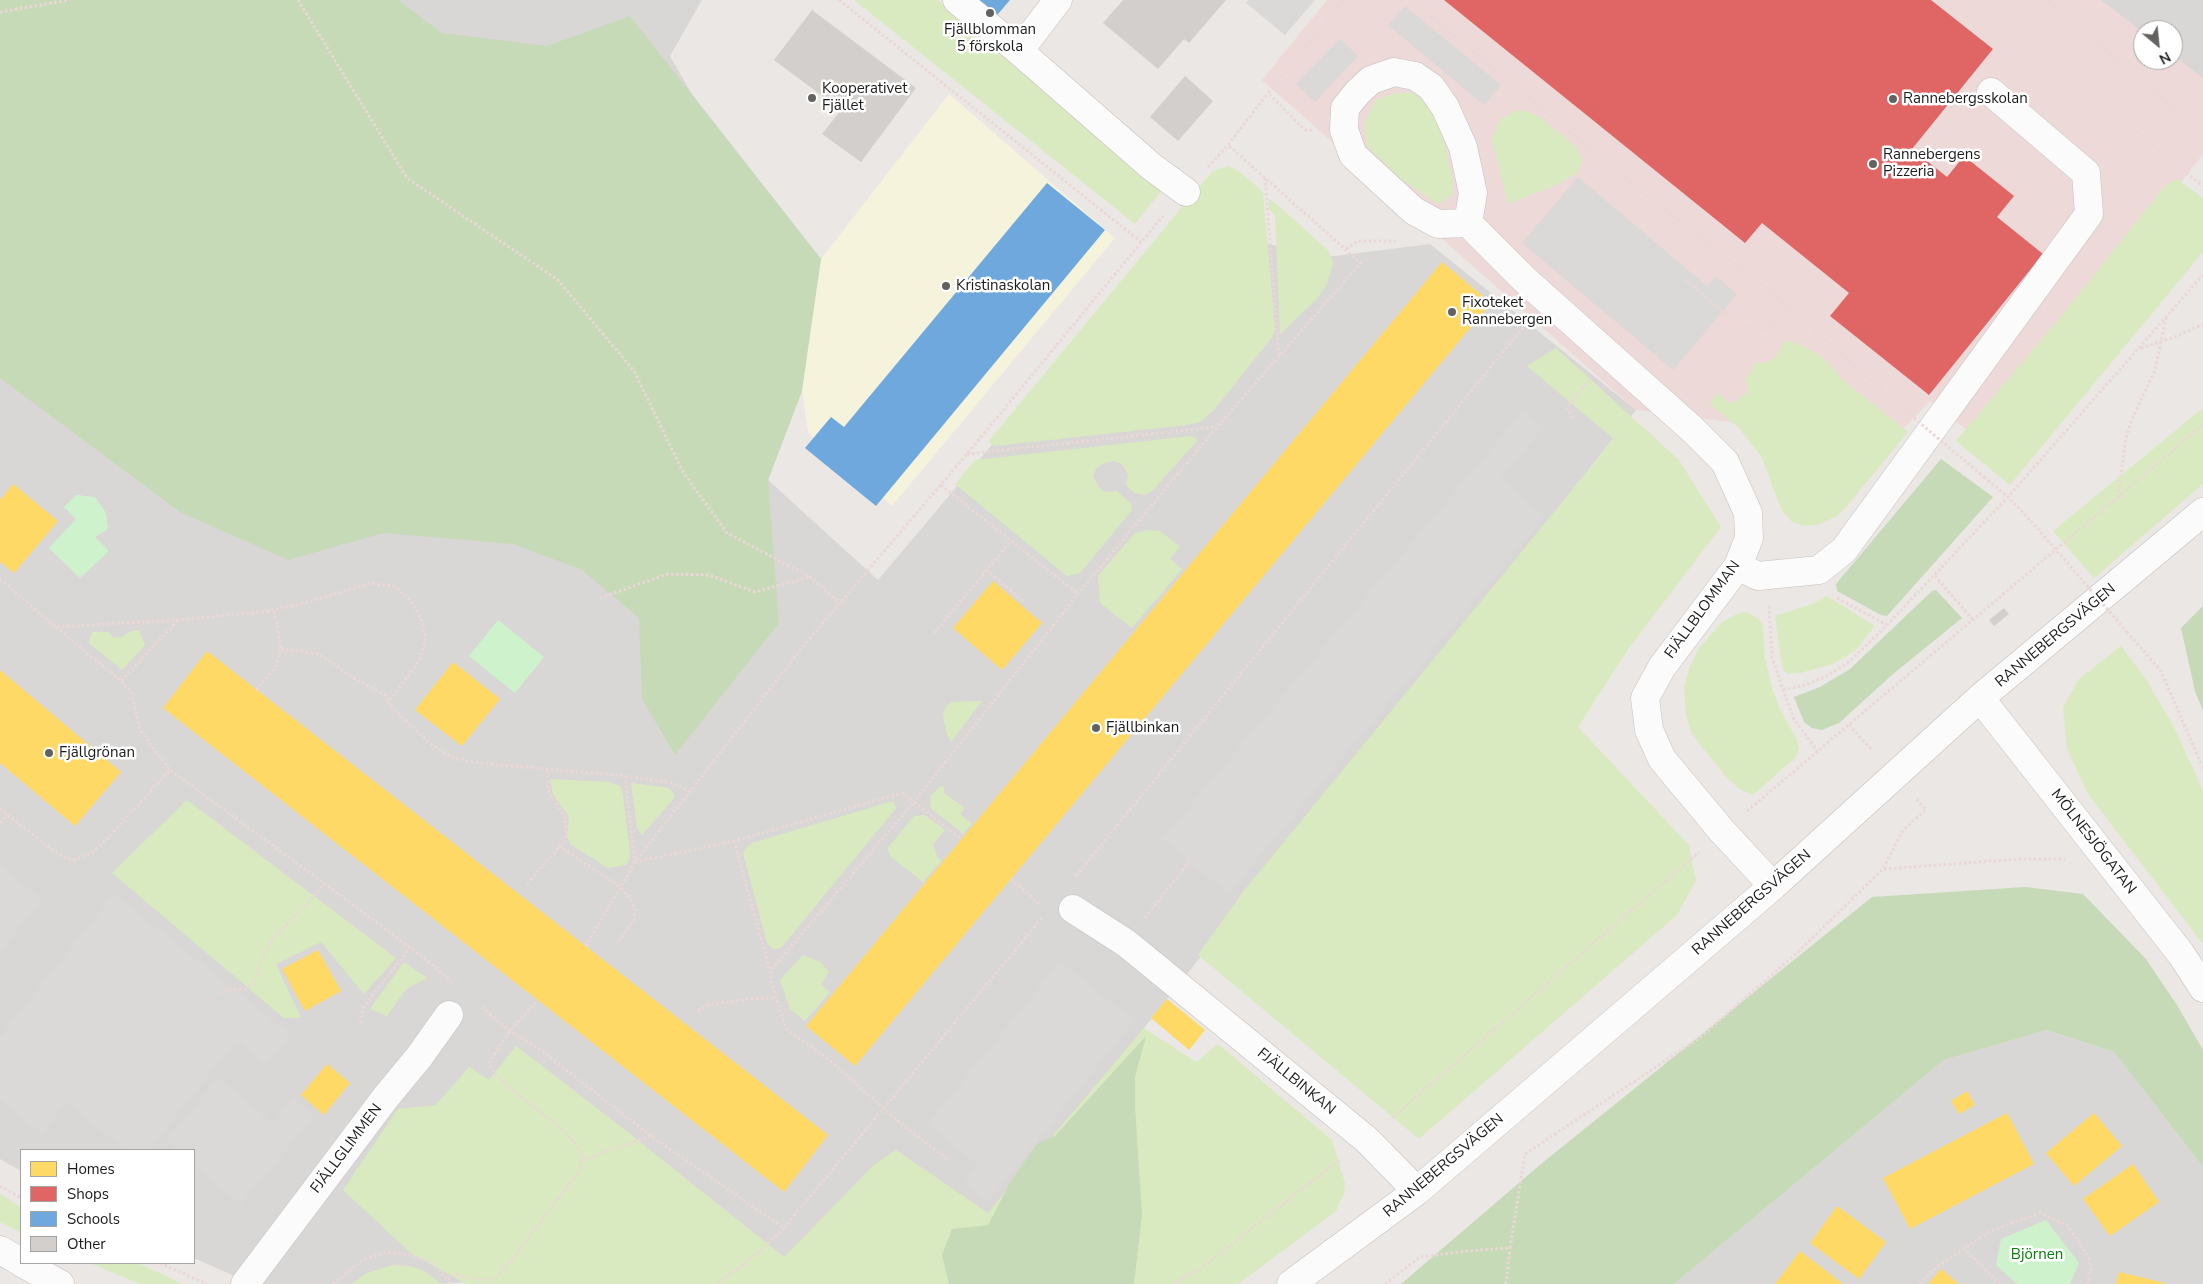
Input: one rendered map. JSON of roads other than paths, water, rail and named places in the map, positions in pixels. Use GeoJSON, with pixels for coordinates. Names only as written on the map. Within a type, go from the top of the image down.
{"type":"FeatureCollection","features":[{"type":"Feature","properties":{"kind":"street"},"geometry":{"type":"LineString","coordinates":[[957,0],[1019,51],[1152,167],[1186,192]]}},
{"type":"Feature","properties":{"kind":"street"},"geometry":{"type":"LineString","coordinates":[[1019,51],[1058,0]]}},
{"type":"Feature","properties":{"kind":"street"},"geometry":{"type":"LineString","coordinates":[[1394,72],[1415,76],[1431,87],[1446,107],[1463,147],[1473,193],[1468,223],[1438,224],[1414,212],[1353,155],[1344,130],[1345,108],[1371,80],[1394,72]]}},
{"type":"Feature","properties":{"kind":"street"},"geometry":{"type":"LineString","coordinates":[[1738,566],[1758,576],[1819,570],[1844,550],[2088,214],[2086,173],[1991,92]]}},
{"type":"Feature","properties":{"kind":"street","name":"FJÄLLBLOMMAN"},"geometry":{"type":"LineString","coordinates":[[1468,223],[1543,296],[1692,429],[1725,462],[1748,513],[1750,538],[1738,566],[1662,667],[1645,698],[1648,730],[1662,759],[1722,831],[1773,886]]}},
{"type":"Feature","properties":{"kind":"street","name":"RANNEBERGSVÄGEN"},"geometry":{"type":"LineString","coordinates":[[1291,1284],[1417,1191],[1773,886],[1980,698],[2203,512]]}},
{"type":"Feature","properties":{"kind":"street","name":"MÖLNESJÖGATAN"},"geometry":{"type":"LineString","coordinates":[[1980,698],[2181,954],[2203,988]]}},
{"type":"Feature","properties":{"kind":"street","name":"FJÄLLBINKAN"},"geometry":{"type":"LineString","coordinates":[[1073,909],[1126,943],[1367,1140],[1417,1191]]}},
{"type":"Feature","properties":{"kind":"street","name":"FJÄLLGLIMMEN"},"geometry":{"type":"LineString","coordinates":[[245,1284],[386,1096],[419,1058],[449,1015]]}},
{"type":"Feature","properties":{"kind":"street"},"geometry":{"type":"LineString","coordinates":[[0,1250],[20,1261]]}},
{"type":"Feature","properties":{"kind":"street"},"geometry":{"type":"LineString","coordinates":[[25,1264],[60,1284]]}},
{"type":"Feature","properties":{"kind":"place","name":"Fjällblomman 5 förskola"},"geometry":{"type":"Point","coordinates":[990,13]}},
{"type":"Feature","properties":{"kind":"place","name":"Kooperativet Fjället"},"geometry":{"type":"Point","coordinates":[812,98]}},
{"type":"Feature","properties":{"kind":"place","name":"Rannebergsskolan"},"geometry":{"type":"Point","coordinates":[1893,99]}},
{"type":"Feature","properties":{"kind":"place","name":"Rannebergens Pizzeria"},"geometry":{"type":"Point","coordinates":[1873,164]}},
{"type":"Feature","properties":{"kind":"place","name":"Kristinaskolan"},"geometry":{"type":"Point","coordinates":[946,286]}},
{"type":"Feature","properties":{"kind":"place","name":"Fixoteket Rannebergen"},"geometry":{"type":"Point","coordinates":[1452,312]}},
{"type":"Feature","properties":{"kind":"place","name":"Fjällbinkan"},"geometry":{"type":"Point","coordinates":[1096,728]}},
{"type":"Feature","properties":{"kind":"place","name":"Fjällgrönan"},"geometry":{"type":"Point","coordinates":[49,753]}},
{"type":"Feature","properties":{"kind":"park label","name":"Björnen"},"geometry":{"type":"Point","coordinates":[2037,1255]}}]}
